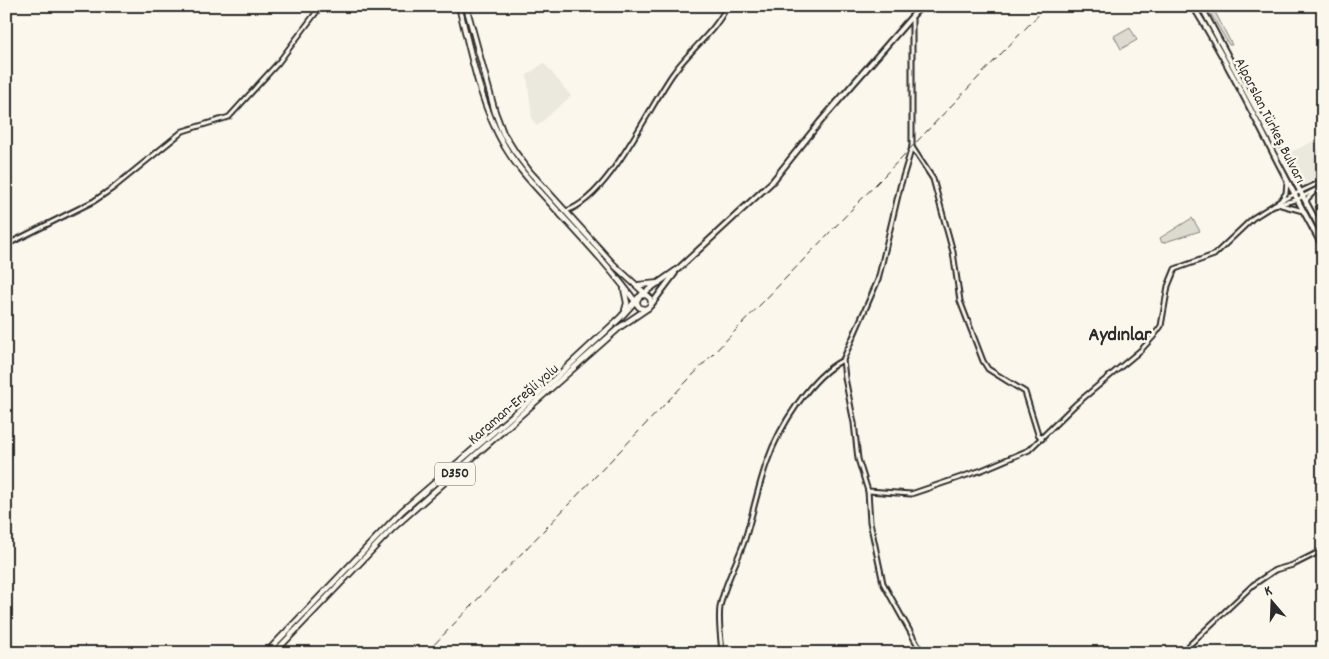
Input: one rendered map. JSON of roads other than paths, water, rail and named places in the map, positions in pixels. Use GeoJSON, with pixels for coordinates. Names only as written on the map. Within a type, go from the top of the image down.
{"type":"FeatureCollection","features":[{"type":"Feature","properties":{"kind":"highway"},"geometry":{"type":"LineString","coordinates":[[459,6],[483,99],[493,125],[506,149],[526,176],[619,279],[639,298],[650,297],[649,306],[642,308],[639,298],[632,282],[530,172],[503,133],[488,90],[466,6]]}},
{"type":"Feature","properties":{"kind":"highway"},"geometry":{"type":"LineString","coordinates":[[619,279],[627,303],[620,318]]}},
{"type":"Feature","properties":{"kind":"highway"},"geometry":{"type":"LineString","coordinates":[[632,282],[645,286],[659,283]]}},
{"type":"Feature","properties":{"kind":"highway","name":"Karaman-Ereğli yolu"},"geometry":{"type":"LineString","coordinates":[[266,653],[324,589],[402,511],[549,384],[639,298]]}},
{"type":"Feature","properties":{"kind":"highway","name":"Karaman-Ereğli yolu"},"geometry":{"type":"LineString","coordinates":[[274,653],[393,528],[620,327],[649,306]]}},
{"type":"Feature","properties":{"kind":"main road"},"geometry":{"type":"LineString","coordinates":[[639,298],[678,269],[772,182],[814,129],[912,19],[921,6]]}},
{"type":"Feature","properties":{"kind":"main road","name":"Alparslan Türkeş Bulvarı"},"geometry":{"type":"LineString","coordinates":[[1193,6],[1225,57],[1293,195],[1323,247]]}},
{"type":"Feature","properties":{"kind":"main road","name":"Alparslan Türkeş Bulvarı"},"geometry":{"type":"LineString","coordinates":[[1201,6],[1323,234]]}},
{"type":"Feature","properties":{"kind":"main road"},"geometry":{"type":"LineString","coordinates":[[649,306],[678,269]]}},
{"type":"Feature","properties":{"kind":"street"},"geometry":{"type":"LineString","coordinates":[[6,245],[55,223],[100,197],[184,131],[229,117],[278,64],[321,6]]}},
{"type":"Feature","properties":{"kind":"street"},"geometry":{"type":"LineString","coordinates":[[566,212],[577,208],[597,192],[633,139],[672,75],[714,29],[726,6]]}},
{"type":"Feature","properties":{"kind":"street"},"geometry":{"type":"LineString","coordinates":[[912,19],[912,147],[900,187],[878,280],[843,360],[858,459],[868,491],[870,522],[883,583],[922,653]]}},
{"type":"Feature","properties":{"kind":"street"},"geometry":{"type":"LineString","coordinates":[[912,147],[933,179],[952,252],[960,301],[983,361],[988,369],[1025,392],[1038,434],[1042,439]]}},
{"type":"Feature","properties":{"kind":"street"},"geometry":{"type":"LineString","coordinates":[[1280,203],[1298,190],[1309,188],[1323,181]]}},
{"type":"Feature","properties":{"kind":"street"},"geometry":{"type":"LineString","coordinates":[[1280,203],[1285,195],[1287,182]]}},
{"type":"Feature","properties":{"kind":"street"},"geometry":{"type":"LineString","coordinates":[[868,491],[910,494],[982,470],[1029,450],[1065,414],[1153,337],[1161,326],[1168,286],[1175,269],[1214,255],[1253,218],[1274,205],[1296,200],[1321,187]]}},
{"type":"Feature","properties":{"kind":"street"},"geometry":{"type":"LineString","coordinates":[[1306,205],[1307,199],[1321,187]]}},
{"type":"Feature","properties":{"kind":"street"},"geometry":{"type":"LineString","coordinates":[[1280,203],[1303,211]]}},
{"type":"Feature","properties":{"kind":"street"},"geometry":{"type":"LineString","coordinates":[[722,653],[719,620],[722,599],[745,540],[772,448],[787,422],[814,383],[826,370],[843,360]]}},
{"type":"Feature","properties":{"kind":"street"},"geometry":{"type":"LineString","coordinates":[[1181,653],[1253,585],[1275,570],[1293,565],[1323,550]]}},
{"type":"Feature","properties":{"kind":"railway"},"geometry":{"type":"LineString","coordinates":[[426,653],[1047,6]]}},
{"type":"Feature","properties":{"kind":"district","name":"Aydınlar"},"geometry":{"type":"Point","coordinates":[1120,336]}}]}
